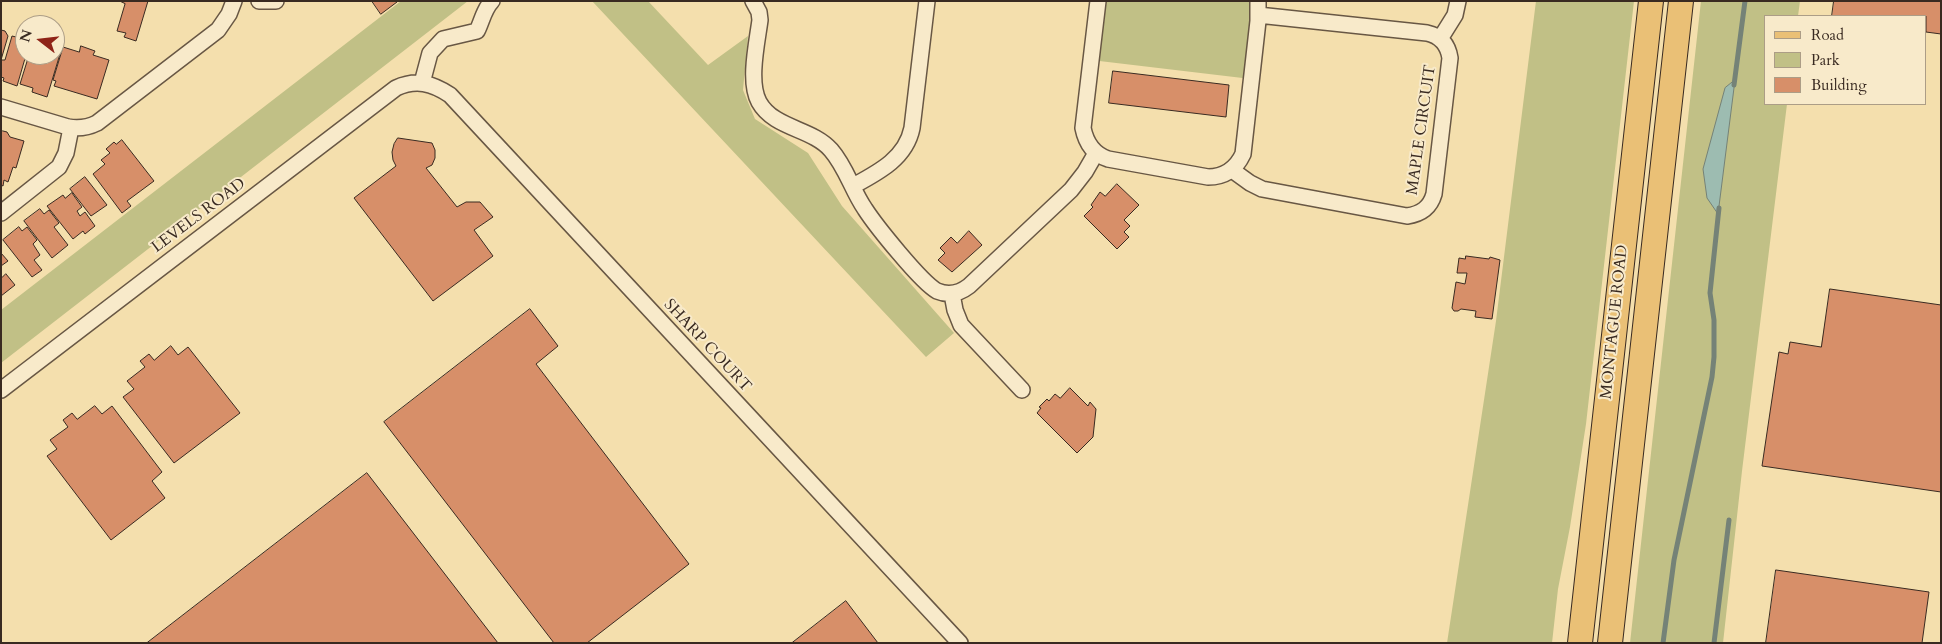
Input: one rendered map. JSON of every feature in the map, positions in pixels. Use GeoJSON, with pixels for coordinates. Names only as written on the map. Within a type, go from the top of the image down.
{"type":"FeatureCollection","features":[{"type":"Feature","properties":{"kind":"main road","name":"MONTAGUE ROAD"},"geometry":{"type":"LineString","coordinates":[[1580,643],[1651,1]]}},
{"type":"Feature","properties":{"kind":"main road","name":"MONTAGUE ROAD"},"geometry":{"type":"LineString","coordinates":[[1610,643],[1681,1]]}},
{"type":"Feature","properties":{"kind":"street"},"geometry":{"type":"LineString","coordinates":[[1,107],[71,128],[82,129],[97,123],[218,30],[229,14],[234,1]]}},
{"type":"Feature","properties":{"kind":"street"},"geometry":{"type":"LineString","coordinates":[[259,1],[276,1]]}},
{"type":"Feature","properties":{"kind":"street"},"geometry":{"type":"LineString","coordinates":[[422,83],[430,53],[443,39],[477,31],[486,6],[492,1]]}},
{"type":"Feature","properties":{"kind":"street"},"geometry":{"type":"LineString","coordinates":[[753,1],[759,12],[760,20],[754,79],[756,94],[764,110],[778,120],[818,139],[830,149],[844,169],[864,208],[902,256],[932,287],[942,292],[952,294],[969,286],[1071,190],[1085,172],[1096,153]]}},
{"type":"Feature","properties":{"kind":"street"},"geometry":{"type":"LineString","coordinates":[[853,186],[879,172],[903,152],[909,140],[927,1]]}},
{"type":"Feature","properties":{"kind":"street"},"geometry":{"type":"LineString","coordinates":[[1098,1],[1083,128],[1087,142],[1096,153],[1112,160],[1208,177],[1221,176],[1232,170],[1243,154],[1258,8],[1427,33],[1440,39],[1455,15],[1458,1]]}},
{"type":"Feature","properties":{"kind":"street","name":"MAPLE CIRCUIT"},"geometry":{"type":"LineString","coordinates":[[1232,170],[1262,190],[1401,216],[1422,212],[1433,196],[1450,58],[1447,46],[1440,39]]}},
{"type":"Feature","properties":{"kind":"street","name":"LEVELS ROAD"},"geometry":{"type":"LineString","coordinates":[[1,390],[396,88],[413,83],[422,83]]}},
{"type":"Feature","properties":{"kind":"street","name":"SHARP COURT"},"geometry":{"type":"LineString","coordinates":[[422,83],[439,87],[450,95],[960,643]]}},
{"type":"Feature","properties":{"kind":"street"},"geometry":{"type":"LineString","coordinates":[[1,213],[59,167],[66,153],[71,128]]}},
{"type":"Feature","properties":{"kind":"street"},"geometry":{"type":"LineString","coordinates":[[952,294],[955,310],[961,325],[1022,390]]}},
{"type":"Feature","properties":{"kind":"green space"},"geometry":{"type":"Polygon","coordinates":[[[401,1],[468,1],[1,363],[1,310],[401,1]]]}},
{"type":"Feature","properties":{"kind":"green space"},"geometry":{"type":"Polygon","coordinates":[[[592,1],[648,1],[708,65],[748,36],[743,90],[755,119],[808,153],[842,206],[954,333],[926,357],[592,1]]]}},
{"type":"Feature","properties":{"kind":"green space"},"geometry":{"type":"Polygon","coordinates":[[[1098,1],[1258,1],[1251,79],[1091,60],[1098,1]]]}},
{"type":"Feature","properties":{"kind":"green space"},"geometry":{"type":"Polygon","coordinates":[[[1536,1],[1634,1],[1586,424],[1558,589],[1552,643],[1447,643],[1496,321],[1536,1]]]}},
{"type":"Feature","properties":{"kind":"green space"},"geometry":{"type":"Polygon","coordinates":[[[1701,1],[1800,1],[1798,15],[1764,15],[1764,105],[1787,105],[1723,643],[1630,643],[1701,1]]]}},
{"type":"Feature","properties":{"kind":"water"},"geometry":{"type":"Polygon","coordinates":[[[1735,80],[1718,214],[1707,198],[1703,169],[1725,88],[1735,80]]]}},
{"type":"Feature","properties":{"kind":"building"},"geometry":{"type":"Polygon","coordinates":[[[120,1],[148,1],[136,41],[124,37],[126,33],[117,31],[125,4],[120,1]]]}},
{"type":"Feature","properties":{"kind":"building"},"geometry":{"type":"Polygon","coordinates":[[[372,1],[397,1],[397,2],[381,14],[372,1]]]}},
{"type":"Feature","properties":{"kind":"building"},"geometry":{"type":"Polygon","coordinates":[[[1834,1],[1941,1],[1941,34],[1927,32],[1927,15],[1832,15],[1834,1]]]}},
{"type":"Feature","properties":{"kind":"building"},"geometry":{"type":"Polygon","coordinates":[[[1,30],[5,31],[8,36],[1,60],[1,30]]]}},
{"type":"Feature","properties":{"kind":"building"},"geometry":{"type":"Polygon","coordinates":[[[12,36],[15,37],[15,65],[23,65],[17,86],[3,81],[4,78],[1,77],[1,61],[5,60],[12,36]]]}},
{"type":"Feature","properties":{"kind":"building"},"geometry":{"type":"Polygon","coordinates":[[[81,46],[95,51],[93,55],[109,60],[97,99],[54,86],[56,81],[53,80],[58,65],[65,65],[65,48],[79,52],[81,46]]]}},
{"type":"Feature","properties":{"kind":"building"},"geometry":{"type":"Polygon","coordinates":[[[26,65],[57,65],[47,97],[32,92],[33,88],[20,84],[26,65]]]}},
{"type":"Feature","properties":{"kind":"building"},"geometry":{"type":"Polygon","coordinates":[[[1113,71],[1229,85],[1226,117],[1109,103],[1113,71]]]}},
{"type":"Feature","properties":{"kind":"building"},"geometry":{"type":"Polygon","coordinates":[[[1,132],[7,132],[10,137],[24,141],[16,168],[13,167],[8,182],[4,180],[3,186],[1,185],[1,132]]]}},
{"type":"Feature","properties":{"kind":"building"},"geometry":{"type":"Polygon","coordinates":[[[398,138],[432,143],[435,150],[435,158],[432,165],[426,168],[457,207],[466,202],[480,202],[493,217],[474,230],[493,256],[433,301],[354,198],[396,166],[392,152],[398,138]]]}},
{"type":"Feature","properties":{"kind":"building"},"geometry":{"type":"Polygon","coordinates":[[[122,140],[154,181],[127,201],[131,206],[122,213],[93,174],[105,164],[101,160],[110,153],[106,149],[114,142],[116,144],[122,140]]]}},
{"type":"Feature","properties":{"kind":"building"},"geometry":{"type":"Polygon","coordinates":[[[85,177],[107,205],[91,216],[70,189],[85,177]]]}},
{"type":"Feature","properties":{"kind":"building"},"geometry":{"type":"Polygon","coordinates":[[[1117,184],[1139,205],[1124,220],[1130,226],[1124,232],[1129,237],[1117,249],[1084,216],[1093,207],[1091,205],[1100,192],[1105,196],[1117,184]]]}},
{"type":"Feature","properties":{"kind":"building"},"geometry":{"type":"Polygon","coordinates":[[[72,193],[82,207],[77,211],[80,216],[85,212],[95,226],[85,234],[83,231],[73,239],[47,206],[63,195],[65,198],[72,193]]]}},
{"type":"Feature","properties":{"kind":"building"},"geometry":{"type":"Polygon","coordinates":[[[40,209],[44,214],[49,210],[59,223],[54,227],[68,245],[52,258],[24,221],[40,209]]]}},
{"type":"Feature","properties":{"kind":"building"},"geometry":{"type":"Polygon","coordinates":[[[19,227],[22,231],[27,227],[37,240],[33,244],[40,255],[34,260],[42,270],[32,277],[3,240],[19,227]]]}},
{"type":"Feature","properties":{"kind":"building"},"geometry":{"type":"Polygon","coordinates":[[[969,231],[982,245],[952,272],[938,260],[945,253],[940,248],[951,237],[957,243],[969,231]]]}},
{"type":"Feature","properties":{"kind":"building"},"geometry":{"type":"Polygon","coordinates":[[[1,253],[8,261],[1,266],[1,253]]]}},
{"type":"Feature","properties":{"kind":"building"},"geometry":{"type":"Polygon","coordinates":[[[1466,256],[1489,259],[1490,257],[1500,260],[1492,319],[1475,317],[1476,311],[1461,309],[1454,311],[1452,308],[1456,282],[1465,284],[1467,273],[1457,273],[1459,258],[1465,259],[1466,256]]]}},
{"type":"Feature","properties":{"kind":"building"},"geometry":{"type":"Polygon","coordinates":[[[6,274],[15,285],[1,296],[1,276],[6,274]]]}},
{"type":"Feature","properties":{"kind":"building"},"geometry":{"type":"Polygon","coordinates":[[[1830,289],[1941,305],[1941,492],[1762,466],[1779,352],[1788,354],[1790,342],[1821,347],[1830,289]]]}},
{"type":"Feature","properties":{"kind":"building"},"geometry":{"type":"Polygon","coordinates":[[[530,309],[558,346],[536,364],[689,564],[587,643],[554,643],[384,422],[530,309]]]}},
{"type":"Feature","properties":{"kind":"building"},"geometry":{"type":"Polygon","coordinates":[[[171,346],[178,355],[188,347],[240,413],[174,463],[123,397],[134,389],[127,381],[145,367],[140,361],[149,354],[154,360],[171,346]]]}},
{"type":"Feature","properties":{"kind":"building"},"geometry":{"type":"Polygon","coordinates":[[[1070,388],[1088,406],[1090,402],[1096,409],[1093,437],[1077,453],[1037,413],[1041,408],[1039,407],[1047,399],[1049,401],[1055,394],[1060,398],[1070,388]]]}},
{"type":"Feature","properties":{"kind":"building"},"geometry":{"type":"Polygon","coordinates":[[[95,406],[102,414],[112,406],[162,472],[152,481],[165,498],[111,540],[47,456],[57,449],[50,440],[68,427],[63,420],[72,413],[77,419],[95,406]]]}},
{"type":"Feature","properties":{"kind":"building"},"geometry":{"type":"Polygon","coordinates":[[[367,473],[498,643],[147,643],[367,473]]]}},
{"type":"Feature","properties":{"kind":"building"},"geometry":{"type":"Polygon","coordinates":[[[1776,570],[1929,592],[1922,643],[1766,643],[1776,570]]]}},
{"type":"Feature","properties":{"kind":"building"},"geometry":{"type":"Polygon","coordinates":[[[846,601],[878,643],[792,643],[846,601]]]}},
{"type":"Feature","properties":{"kind":"waterway"},"geometry":{"type":"LineString","coordinates":[[1734,85],[1745,1]]}},
{"type":"Feature","properties":{"kind":"waterway"},"geometry":{"type":"LineString","coordinates":[[1663,643],[1674,560],[1712,377],[1714,320],[1710,293],[1719,208]]}},
{"type":"Feature","properties":{"kind":"waterway"},"geometry":{"type":"LineString","coordinates":[[1714,643],[1729,520]]}}]}
